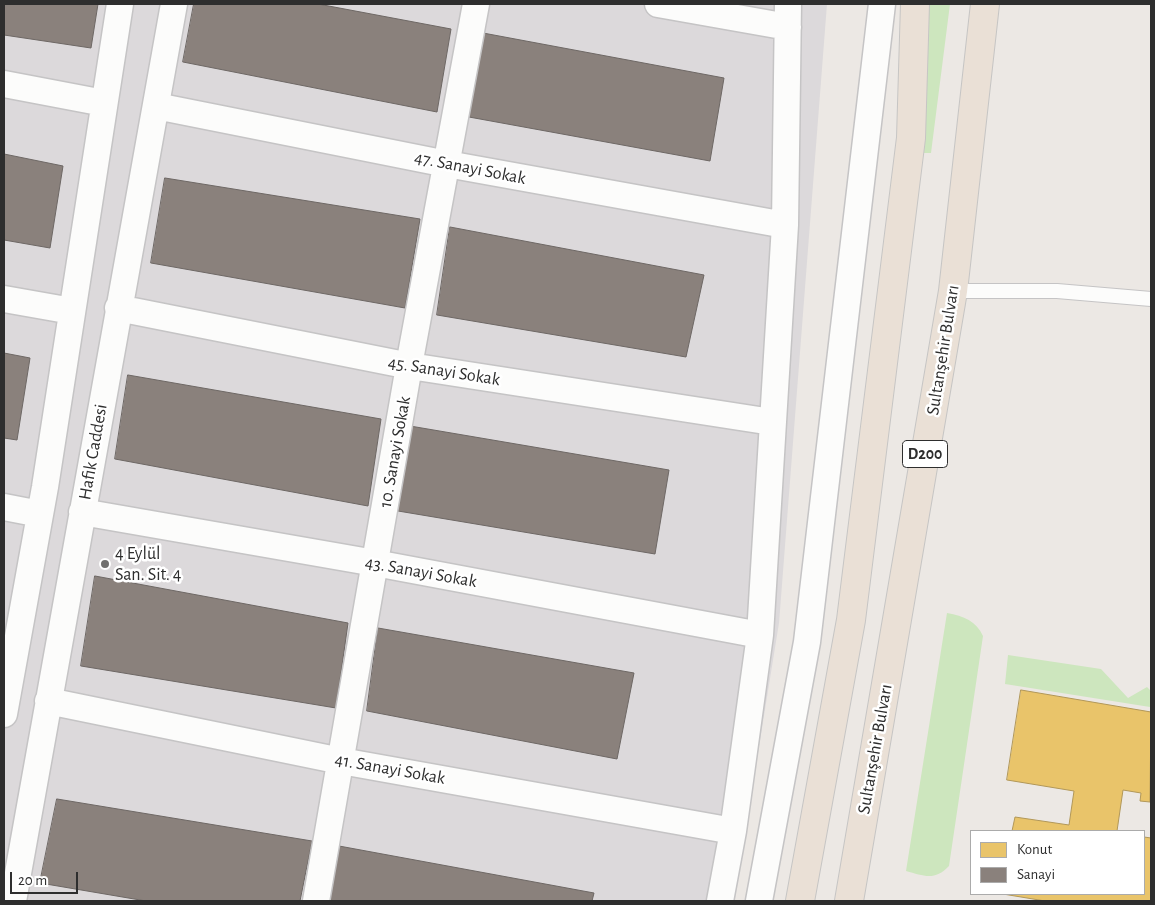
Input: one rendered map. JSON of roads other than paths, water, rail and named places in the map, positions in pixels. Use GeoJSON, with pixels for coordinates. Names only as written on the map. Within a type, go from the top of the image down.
{"type":"FeatureCollection","features":[{"type":"Feature","properties":{"kind":"highway"},"geometry":{"type":"LineString","coordinates":[[800,901],[851,620],[910,138],[915,4]]}},
{"type":"Feature","properties":{"kind":"highway","name":"Sultanşehir Bulvarı"},"geometry":{"type":"LineString","coordinates":[[850,901],[953,292],[984,4]]}},
{"type":"Feature","properties":{"kind":"street"},"geometry":{"type":"LineString","coordinates":[[5,701],[40,514],[120,4]]}},
{"type":"Feature","properties":{"kind":"street","name":"Hafik Caddesi"},"geometry":{"type":"LineString","coordinates":[[13,901],[174,4]]}},
{"type":"Feature","properties":{"kind":"street","name":"10. Sanayi Sokak"},"geometry":{"type":"LineString","coordinates":[[316,901],[476,4]]}},
{"type":"Feature","properties":{"kind":"street"},"geometry":{"type":"LineString","coordinates":[[658,4],[788,15],[785,225],[760,635],[733,831],[720,901]]}},
{"type":"Feature","properties":{"kind":"street"},"geometry":{"type":"LineString","coordinates":[[759,901],[807,642],[882,4]]}},
{"type":"Feature","properties":{"kind":"street"},"geometry":{"type":"LineString","coordinates":[[4,84],[104,103]]}},
{"type":"Feature","properties":{"kind":"street","name":"47. Sanayi Sokak"},"geometry":{"type":"LineString","coordinates":[[156,106],[447,164],[785,225]]}},
{"type":"Feature","properties":{"kind":"street"},"geometry":{"type":"LineString","coordinates":[[4,299],[72,311]]}},
{"type":"Feature","properties":{"kind":"street","name":"45. Sanayi Sokak"},"geometry":{"type":"LineString","coordinates":[[118,308],[410,366],[772,422]]}},
{"type":"Feature","properties":{"kind":"street"},"geometry":{"type":"LineString","coordinates":[[4,507],[40,514]]}},
{"type":"Feature","properties":{"kind":"street","name":"43. Sanayi Sokak"},"geometry":{"type":"LineString","coordinates":[[82,512],[375,563],[760,635]]}},
{"type":"Feature","properties":{"kind":"street","name":"41. Sanayi Sokak"},"geometry":{"type":"LineString","coordinates":[[48,701],[340,761],[733,831]]}},
{"type":"Feature","properties":{"kind":"lane"},"geometry":{"type":"LineString","coordinates":[[953,292],[1057,291],[1151,299]]}},
{"type":"Feature","properties":{"kind":"place","name":"4 Eylül San. Sit. 4"},"geometry":{"type":"Point","coordinates":[105,564]}}]}
